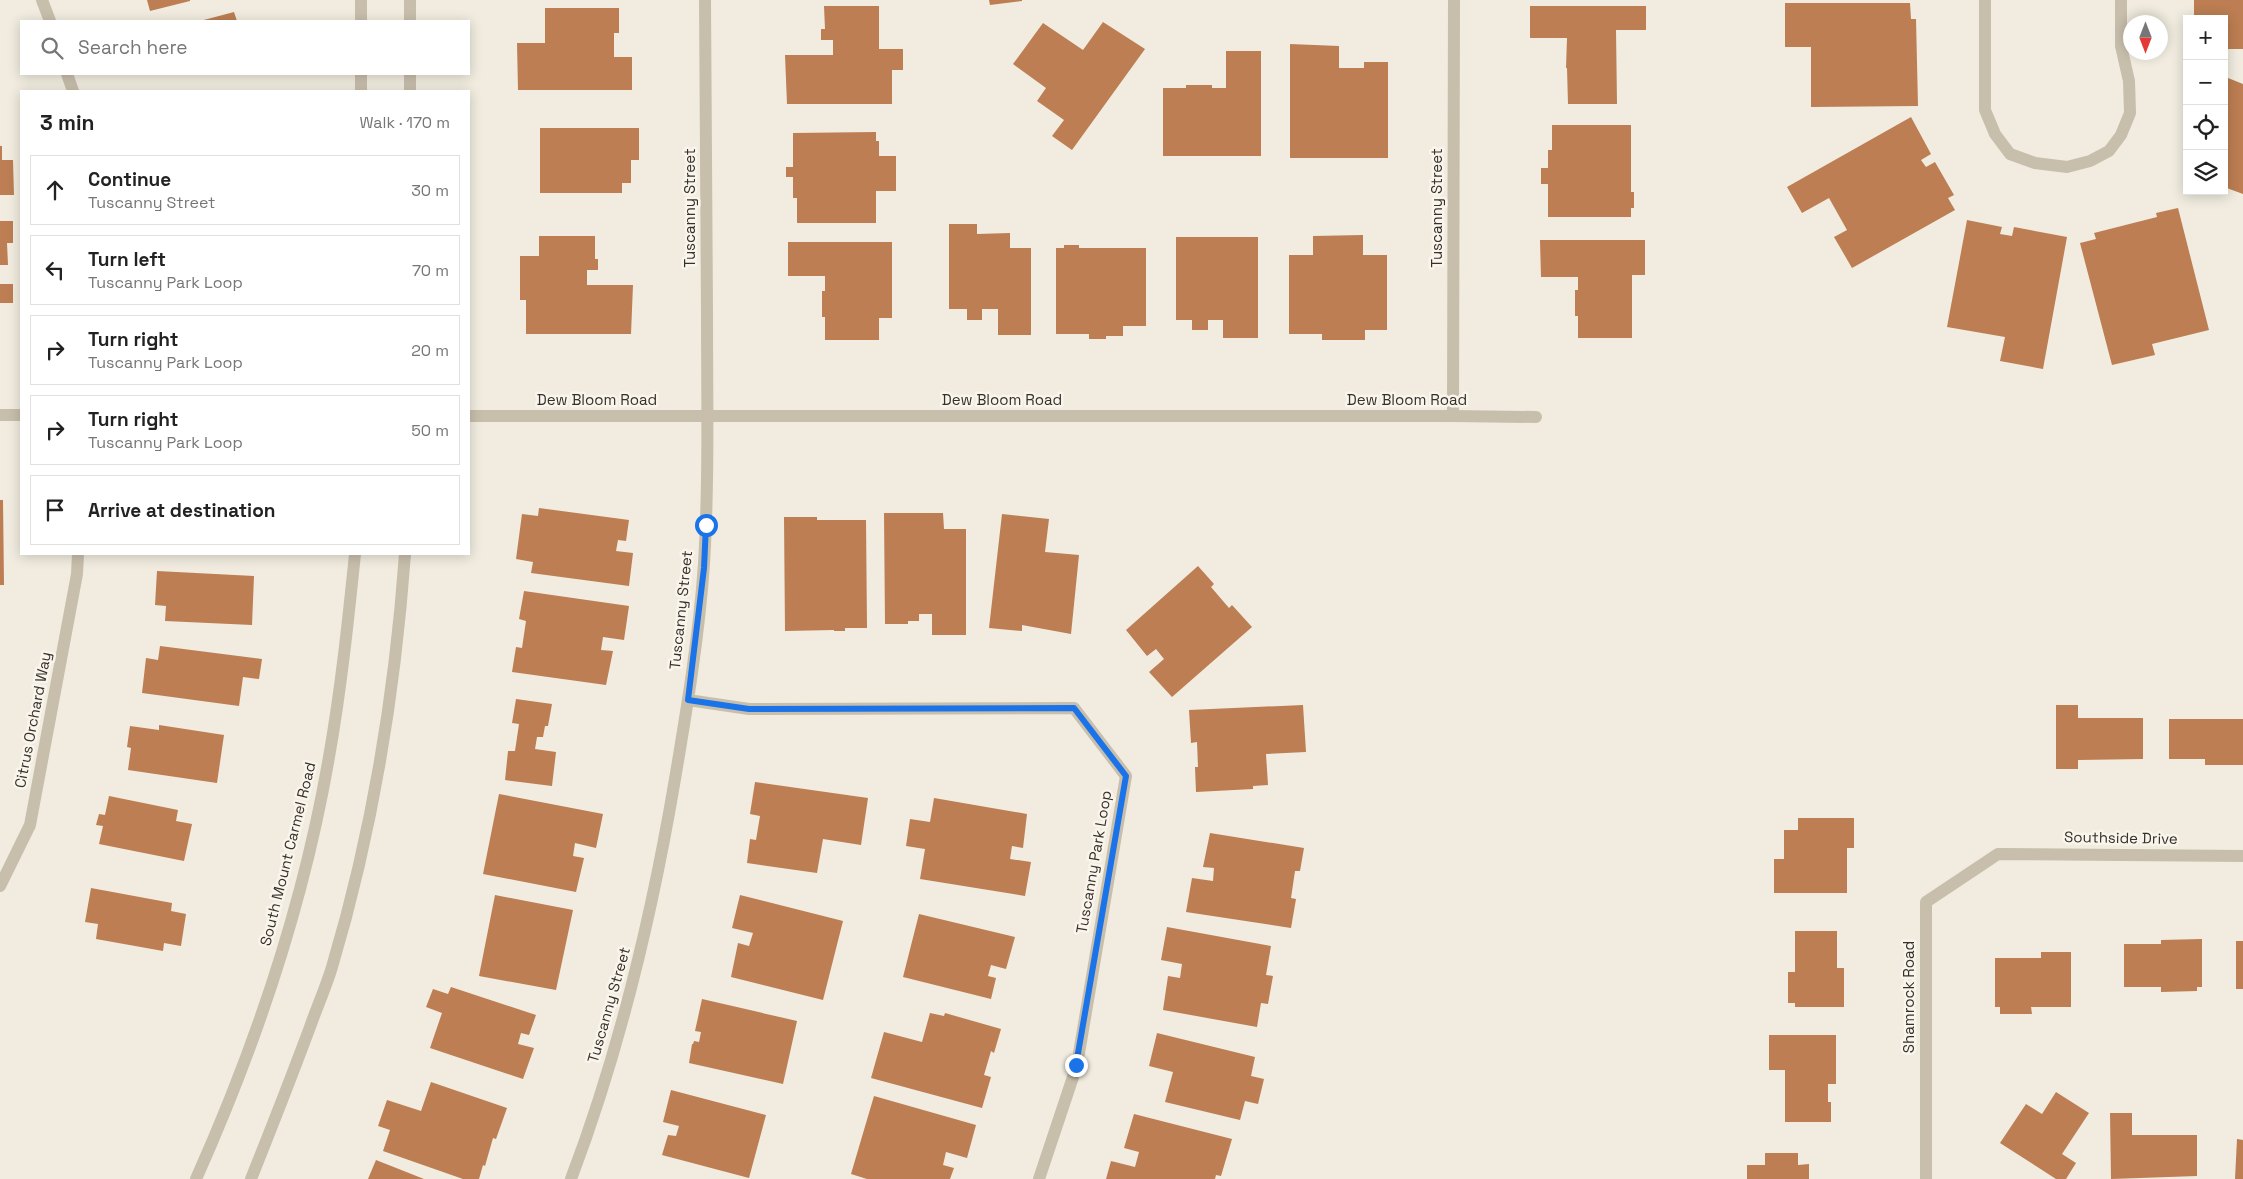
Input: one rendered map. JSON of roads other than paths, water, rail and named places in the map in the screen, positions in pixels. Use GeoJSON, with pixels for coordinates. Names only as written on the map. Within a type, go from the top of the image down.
{"type":"FeatureCollection","features":[{"type":"Feature","properties":{"kind":"street"},"geometry":{"type":"LineString","coordinates":[[42,0],[50,20]]}},
{"type":"Feature","properties":{"kind":"street"},"geometry":{"type":"LineString","coordinates":[[361,0],[361,20]]}},
{"type":"Feature","properties":{"kind":"street"},"geometry":{"type":"LineString","coordinates":[[410,0],[410,20]]}},
{"type":"Feature","properties":{"kind":"street","name":"Tuscanny Street"},"geometry":{"type":"LineString","coordinates":[[571,1179],[607,1074],[642,946],[663,847],[688,700],[704,568],[708,417],[705,0]]}},
{"type":"Feature","properties":{"kind":"street","name":"Tuscanny Street"},"geometry":{"type":"LineString","coordinates":[[1453,416],[1454,0]]}},
{"type":"Feature","properties":{"kind":"street"},"geometry":{"type":"LineString","coordinates":[[1985,0],[1985,110],[1995,134],[2010,154],[2035,163],[2067,167],[2090,162],[2109,151],[2121,135],[2130,113],[2129,81],[2121,46],[2121,0]]}},
{"type":"Feature","properties":{"kind":"street"},"geometry":{"type":"LineString","coordinates":[[67,75],[73,90]]}},
{"type":"Feature","properties":{"kind":"street"},"geometry":{"type":"LineString","coordinates":[[361,75],[361,90]]}},
{"type":"Feature","properties":{"kind":"street"},"geometry":{"type":"LineString","coordinates":[[410,75],[410,90]]}},
{"type":"Feature","properties":{"kind":"street"},"geometry":{"type":"LineString","coordinates":[[0,415],[20,415]]}},
{"type":"Feature","properties":{"kind":"street","name":"Dew Bloom Road"},"geometry":{"type":"LineString","coordinates":[[470,416],[1453,416],[1536,418]]}},
{"type":"Feature","properties":{"kind":"street","name":"Citrus Orchard Way"},"geometry":{"type":"LineString","coordinates":[[0,886],[30,825],[77,574],[78,555]]}},
{"type":"Feature","properties":{"kind":"street","name":"South Mount Carmel Road"},"geometry":{"type":"LineString","coordinates":[[196,1179],[213,1142],[251,1040],[280,956],[308,856],[329,758],[345,652],[355,555]]}},
{"type":"Feature","properties":{"kind":"street"},"geometry":{"type":"LineString","coordinates":[[251,1179],[286,1094],[332,968],[366,835],[401,612],[405,555]]}},
{"type":"Feature","properties":{"kind":"street","name":"Tuscanny Park Loop"},"geometry":{"type":"LineString","coordinates":[[688,700],[749,709],[1074,708],[1126,776],[1076,1065],[1039,1179]]}},
{"type":"Feature","properties":{"kind":"street","name":"Southside Drive"},"geometry":{"type":"LineString","coordinates":[[1998,854],[2243,856]]}},
{"type":"Feature","properties":{"kind":"street","name":"Shamrock Road"},"geometry":{"type":"LineString","coordinates":[[1926,1179],[1926,902],[1998,854]]}}]}
